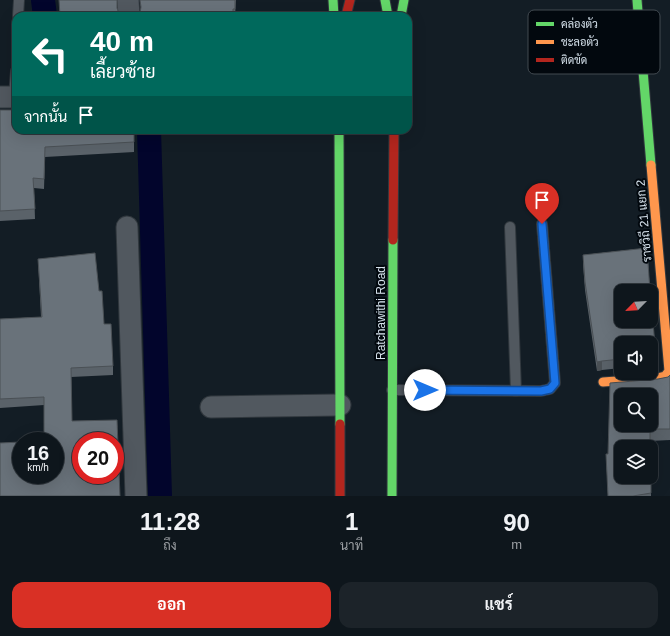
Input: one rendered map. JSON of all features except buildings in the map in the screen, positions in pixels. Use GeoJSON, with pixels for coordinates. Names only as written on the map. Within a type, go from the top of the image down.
{"type":"FeatureCollection","features":[{"type":"Feature","properties":{"kind":"main road"},"geometry":{"type":"LineString","coordinates":[[332,0],[334,12]]}},
{"type":"Feature","properties":{"kind":"main road"},"geometry":{"type":"LineString","coordinates":[[347,12],[350,0]]}},
{"type":"Feature","properties":{"kind":"main road"},"geometry":{"type":"LineString","coordinates":[[386,0],[388,12]]}},
{"type":"Feature","properties":{"kind":"main road"},"geometry":{"type":"LineString","coordinates":[[402,12],[404,0]]}},
{"type":"Feature","properties":{"kind":"main road","name":"ราชวิถี 21 แยก 2"},"geometry":{"type":"LineString","coordinates":[[637,0],[638,10]]}},
{"type":"Feature","properties":{"kind":"main road","name":"ราชวิถี 21 แยก 2"},"geometry":{"type":"LineString","coordinates":[[602,382],[657,378],[665,376],[669,371],[665,257],[645,74]]}},
{"type":"Feature","properties":{"kind":"main road"},"geometry":{"type":"LineString","coordinates":[[339,134],[340,496]]}},
{"type":"Feature","properties":{"kind":"main road","name":"Ratchawithi Road"},"geometry":{"type":"LineString","coordinates":[[392,496],[394,134]]}},
{"type":"Feature","properties":{"kind":"street"},"geometry":{"type":"LineString","coordinates":[[128,0],[129,12]]}},
{"type":"Feature","properties":{"kind":"street"},"geometry":{"type":"LineString","coordinates":[[127,227],[136,496]]}},
{"type":"Feature","properties":{"kind":"street"},"geometry":{"type":"LineString","coordinates":[[212,407],[340,405]]}},
{"type":"Feature","properties":{"kind":"lane"},"geometry":{"type":"LineString","coordinates":[[18,12],[19,0]]}},
{"type":"Feature","properties":{"kind":"lane"},"geometry":{"type":"LineString","coordinates":[[392,390],[541,391],[550,389],[555,383],[542,224]]}},
{"type":"Feature","properties":{"kind":"lane"},"geometry":{"type":"LineString","coordinates":[[510,227],[516,391]]}},
{"type":"Feature","properties":{"kind":"water"},"geometry":{"type":"Polygon","coordinates":[[[164,403],[168,496],[153,496],[149,404],[164,403]]]}},
{"type":"Feature","properties":{"kind":"waterway"},"geometry":{"type":"LineString","coordinates":[[43,0],[44,12]]}},
{"type":"Feature","properties":{"kind":"waterway"},"geometry":{"type":"LineString","coordinates":[[149,134],[160,496]]}},
{"type":"Feature","properties":{"kind":"traffic: fast"},"geometry":{"type":"LineString","coordinates":[[333,0],[334,12]]}},
{"type":"Feature","properties":{"kind":"traffic: fast"},"geometry":{"type":"LineString","coordinates":[[385,0],[387,12]]}},
{"type":"Feature","properties":{"kind":"traffic: fast"},"geometry":{"type":"LineString","coordinates":[[402,12],[404,0]]}},
{"type":"Feature","properties":{"kind":"traffic: fast"},"geometry":{"type":"LineString","coordinates":[[637,0],[638,10]]}},
{"type":"Feature","properties":{"kind":"traffic: fast"},"geometry":{"type":"LineString","coordinates":[[643,74],[651,165]]}},
{"type":"Feature","properties":{"kind":"traffic: fast"},"geometry":{"type":"LineString","coordinates":[[339,134],[340,424]]}},
{"type":"Feature","properties":{"kind":"traffic: fast"},"geometry":{"type":"LineString","coordinates":[[392,496],[393,240]]}},
{"type":"Feature","properties":{"kind":"traffic: slow"},"geometry":{"type":"LineString","coordinates":[[603,382],[657,378],[665,376],[669,371],[651,165]]}},
{"type":"Feature","properties":{"kind":"traffic: jam"},"geometry":{"type":"LineString","coordinates":[[347,12],[350,0]]}},
{"type":"Feature","properties":{"kind":"traffic: jam"},"geometry":{"type":"LineString","coordinates":[[393,240],[394,134]]}},
{"type":"Feature","properties":{"kind":"traffic: jam"},"geometry":{"type":"LineString","coordinates":[[340,424],[340,496]]}},
{"type":"Feature","properties":{"kind":"route"},"geometry":{"type":"LineString","coordinates":[[425,390],[541,391],[550,389],[555,383],[542,224]]}}]}
